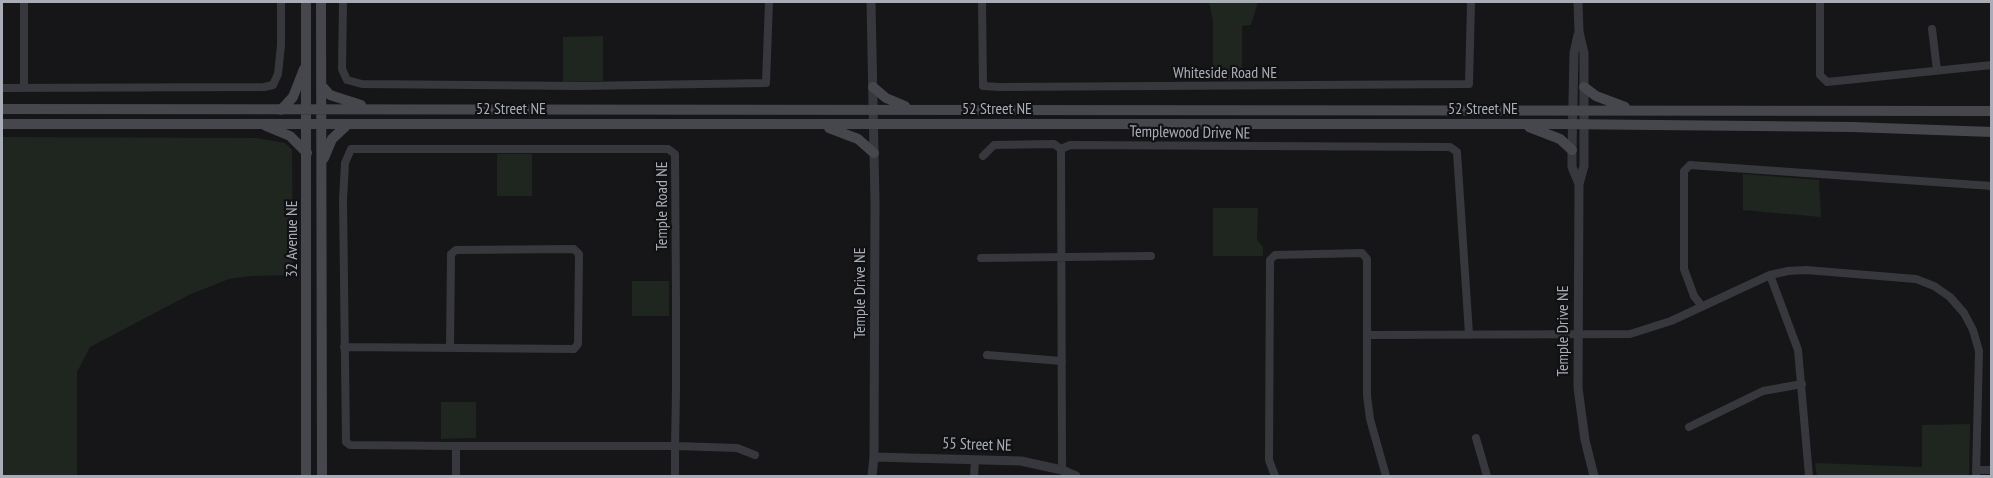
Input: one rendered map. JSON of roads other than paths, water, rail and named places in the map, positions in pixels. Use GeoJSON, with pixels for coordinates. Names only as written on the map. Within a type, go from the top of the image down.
{"type":"FeatureCollection","features":[{"type":"Feature","properties":{"kind":"main road","name":"32 Avenue NE"},"geometry":{"type":"LineString","coordinates":[[306,2],[306,477]]}},
{"type":"Feature","properties":{"kind":"main road","name":"32 Avenue NE"},"geometry":{"type":"LineString","coordinates":[[321,2],[322,477]]}},
{"type":"Feature","properties":{"kind":"main road"},"geometry":{"type":"LineString","coordinates":[[281,110],[293,97],[306,63]]}},
{"type":"Feature","properties":{"kind":"main road"},"geometry":{"type":"LineString","coordinates":[[321,85],[330,95],[376,109]]}},
{"type":"Feature","properties":{"kind":"main road"},"geometry":{"type":"LineString","coordinates":[[873,87],[886,98],[913,109]]}},
{"type":"Feature","properties":{"kind":"main road"},"geometry":{"type":"LineString","coordinates":[[1584,87],[1596,96],[1634,110]]}},
{"type":"Feature","properties":{"kind":"main road","name":"52 Street NE"},"geometry":{"type":"LineString","coordinates":[[2,109],[1992,111]]}},
{"type":"Feature","properties":{"kind":"main road","name":"52 Street NE"},"geometry":{"type":"LineString","coordinates":[[2,124],[1572,124],[1853,127],[1992,132]]}},
{"type":"Feature","properties":{"kind":"main road"},"geometry":{"type":"LineString","coordinates":[[260,124],[290,135],[307,153]]}},
{"type":"Feature","properties":{"kind":"main road"},"geometry":{"type":"LineString","coordinates":[[321,170],[328,145],[348,124]]}},
{"type":"Feature","properties":{"kind":"main road"},"geometry":{"type":"LineString","coordinates":[[817,124],[851,135],[874,153]]}},
{"type":"Feature","properties":{"kind":"main road"},"geometry":{"type":"LineString","coordinates":[[1523,124],[1560,140],[1572,150]]}},
{"type":"Feature","properties":{"kind":"street"},"geometry":{"type":"LineString","coordinates":[[24,2],[24,88]]}},
{"type":"Feature","properties":{"kind":"street"},"geometry":{"type":"LineString","coordinates":[[2,88],[264,87],[273,85],[278,74],[281,45],[281,2]]}},
{"type":"Feature","properties":{"kind":"street"},"geometry":{"type":"LineString","coordinates":[[343,2],[342,69],[347,80],[362,84],[580,86],[766,83],[769,2]]}},
{"type":"Feature","properties":{"kind":"street","name":"Temple Drive NE"},"geometry":{"type":"LineString","coordinates":[[871,2],[874,124],[874,457],[872,477]]}},
{"type":"Feature","properties":{"kind":"street","name":"Whiteside Road NE"},"geometry":{"type":"LineString","coordinates":[[982,2],[983,86],[999,87],[1469,84],[1471,2]]}},
{"type":"Feature","properties":{"kind":"street"},"geometry":{"type":"LineString","coordinates":[[1578,2],[1579,32],[1584,53],[1584,87],[1579,111]]}},
{"type":"Feature","properties":{"kind":"street"},"geometry":{"type":"LineString","coordinates":[[1820,2],[1820,75],[1827,82],[1992,65]]}},
{"type":"Feature","properties":{"kind":"street"},"geometry":{"type":"LineString","coordinates":[[1932,29],[1937,70]]}},
{"type":"Feature","properties":{"kind":"street"},"geometry":{"type":"LineString","coordinates":[[1579,32],[1574,53],[1579,111]]}},
{"type":"Feature","properties":{"kind":"street","name":"Temple Drive NE"},"geometry":{"type":"LineString","coordinates":[[1579,111],[1572,124],[1572,166],[1579,184]]}},
{"type":"Feature","properties":{"kind":"street","name":"Temple Drive NE"},"geometry":{"type":"LineString","coordinates":[[1579,111],[1584,125],[1584,166],[1579,184],[1580,416],[1594,477]]}},
{"type":"Feature","properties":{"kind":"street"},"geometry":{"type":"LineString","coordinates":[[983,156],[994,145],[1054,144],[1061,149],[1062,470]]}},
{"type":"Feature","properties":{"kind":"street","name":"Templewood Drive NE"},"geometry":{"type":"LineString","coordinates":[[1061,149],[1070,145],[1450,147],[1457,152],[1469,334]]}},
{"type":"Feature","properties":{"kind":"street","name":"Temple Road NE"},"geometry":{"type":"LineString","coordinates":[[344,347],[343,200],[345,163],[351,149],[668,149],[675,154],[675,477]]}},
{"type":"Feature","properties":{"kind":"street"},"geometry":{"type":"LineString","coordinates":[[1701,305],[1694,296],[1684,269],[1684,171],[1690,165],[1992,186]]}},
{"type":"Feature","properties":{"kind":"street"},"geometry":{"type":"LineString","coordinates":[[450,348],[451,254],[456,250],[574,249],[579,254],[578,344],[574,349],[450,348],[344,347],[346,442],[350,445],[675,446],[737,448],[755,455]]}},
{"type":"Feature","properties":{"kind":"street"},"geometry":{"type":"LineString","coordinates":[[1275,477],[1269,460],[1270,260],[1275,255],[1362,253],[1367,259],[1367,395],[1370,419],[1386,477]]}},
{"type":"Feature","properties":{"kind":"street"},"geometry":{"type":"LineString","coordinates":[[981,258],[1151,256]]}},
{"type":"Feature","properties":{"kind":"street"},"geometry":{"type":"LineString","coordinates":[[1367,335],[1630,334],[1659,325],[1770,275],[1806,270],[1900,277],[1934,286],[1950,297],[1964,313],[1973,330],[1979,351],[1976,473],[1992,470]]}},
{"type":"Feature","properties":{"kind":"street"},"geometry":{"type":"LineString","coordinates":[[1770,275],[1791,326],[1798,350],[1809,477]]}},
{"type":"Feature","properties":{"kind":"street"},"geometry":{"type":"LineString","coordinates":[[987,356],[1062,361]]}},
{"type":"Feature","properties":{"kind":"street"},"geometry":{"type":"LineString","coordinates":[[1689,428],[1762,391],[1802,384]]}},
{"type":"Feature","properties":{"kind":"street"},"geometry":{"type":"LineString","coordinates":[[1476,438],[1487,477]]}},
{"type":"Feature","properties":{"kind":"street"},"geometry":{"type":"LineString","coordinates":[[456,446],[456,477]]}},
{"type":"Feature","properties":{"kind":"street","name":"55 Street NE"},"geometry":{"type":"LineString","coordinates":[[874,457],[1021,461],[1062,470],[1076,477]]}},
{"type":"Feature","properties":{"kind":"street"},"geometry":{"type":"LineString","coordinates":[[974,477],[975,460]]}}]}
